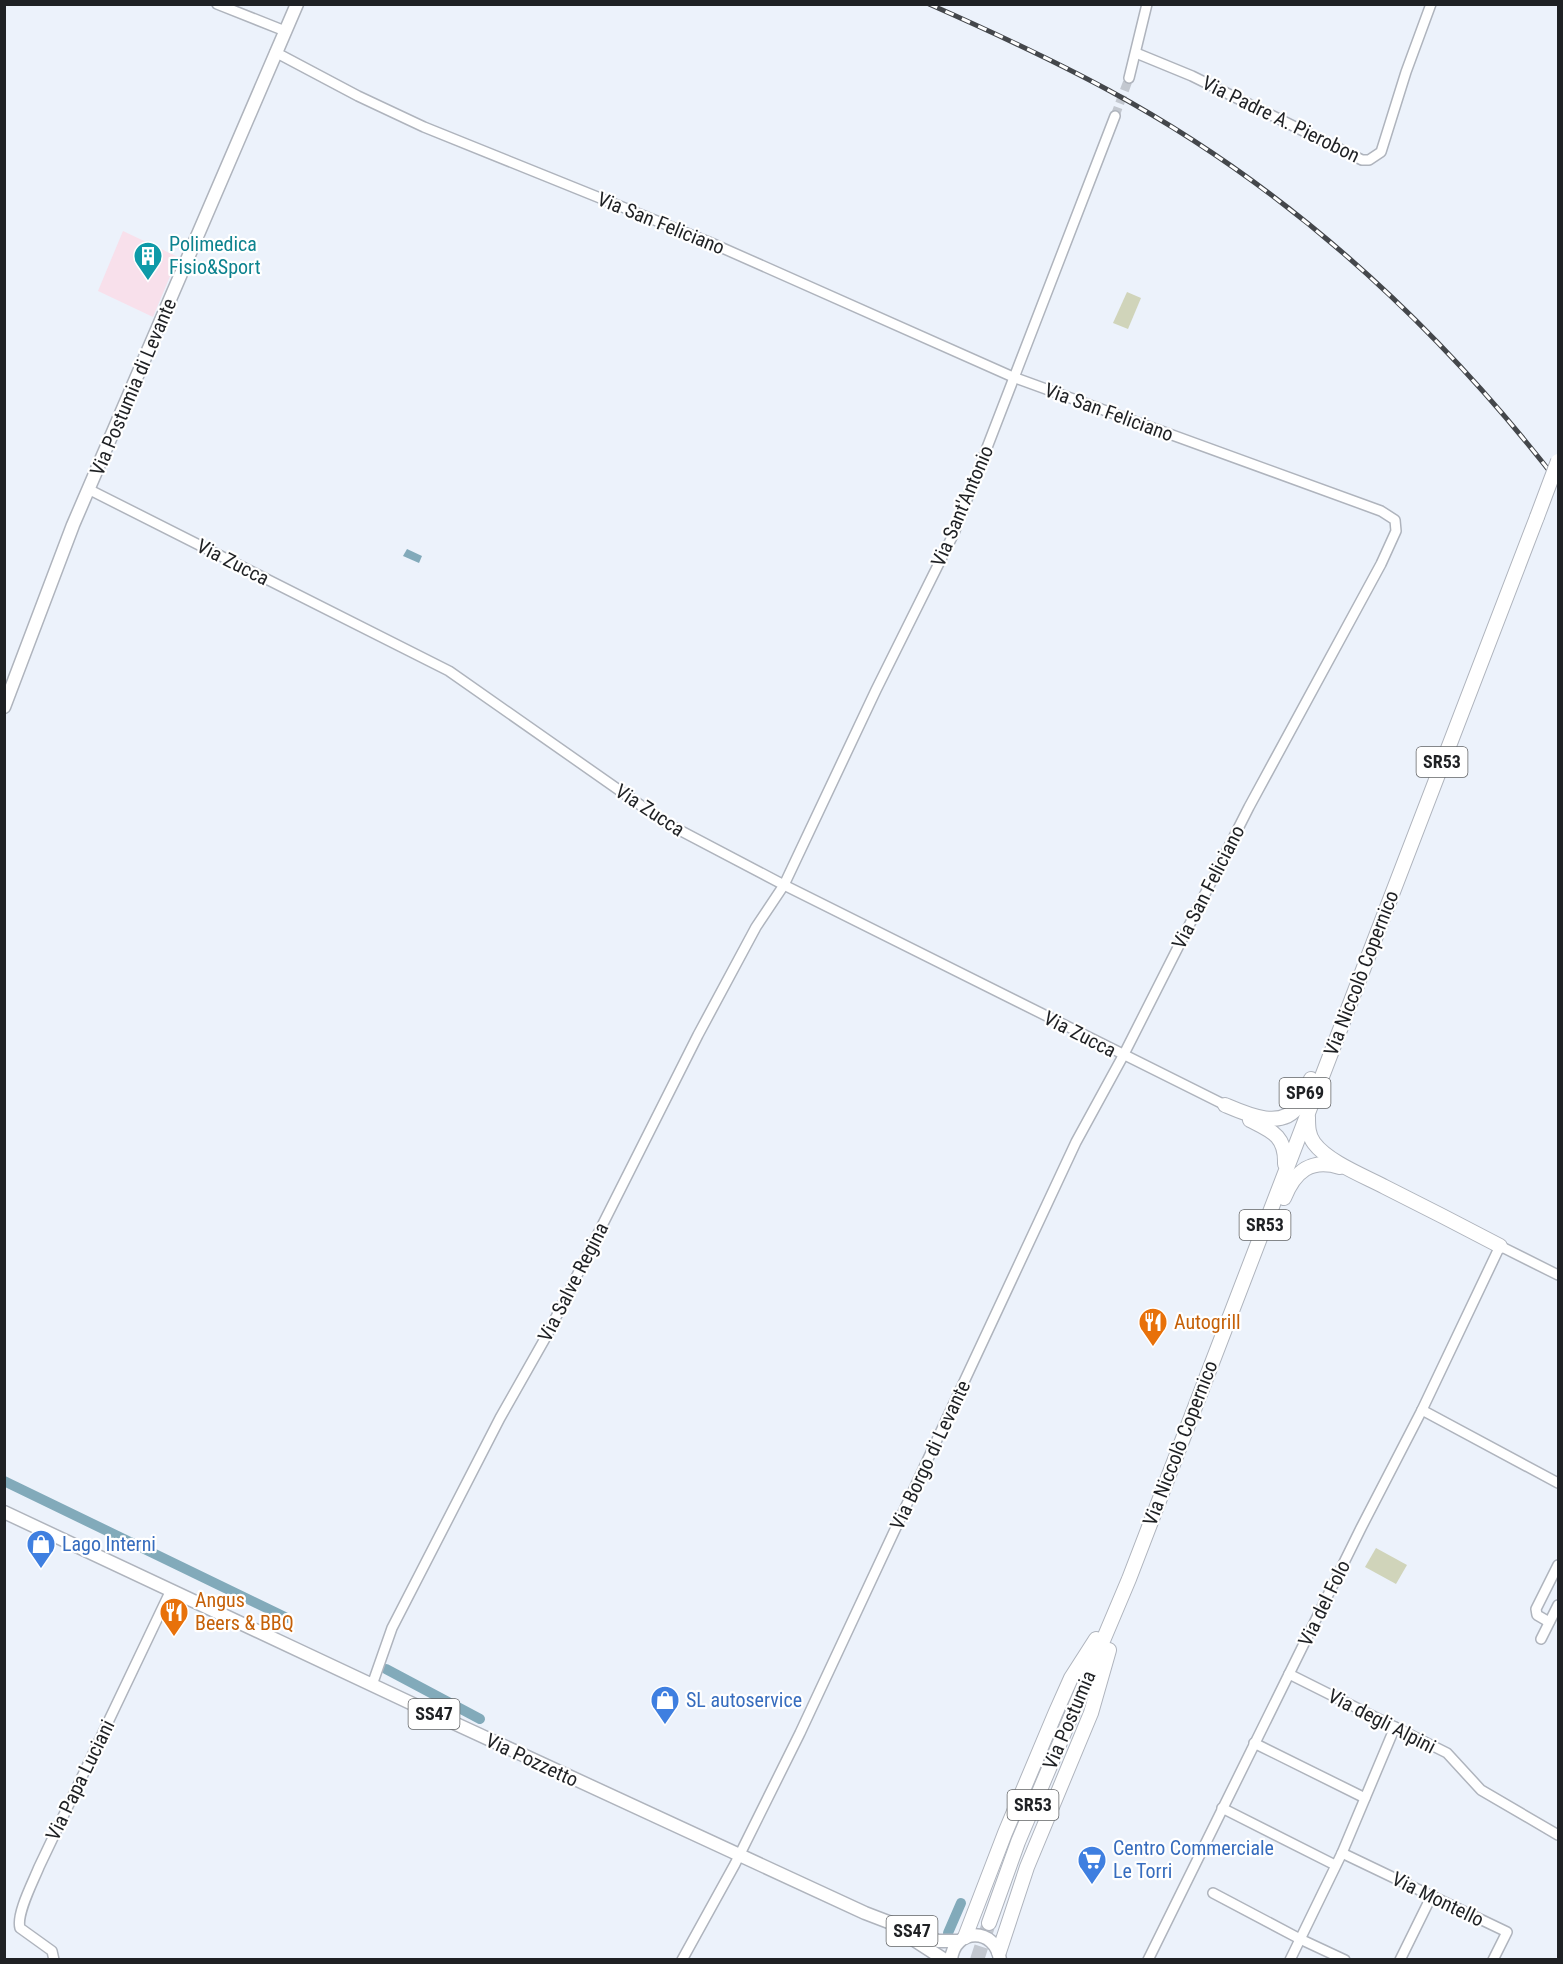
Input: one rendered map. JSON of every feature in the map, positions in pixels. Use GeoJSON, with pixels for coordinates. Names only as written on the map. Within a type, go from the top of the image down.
{"type":"FeatureCollection","features":[{"type":"Feature","properties":{"kind":"highway","name":"Via Niccolò Copernico"},"geometry":{"type":"LineString","coordinates":[[1139,1551],[1558,461]]}},
{"type":"Feature","properties":{"kind":"highway","name":"SP69"},"geometry":{"type":"LineString","coordinates":[[1225,1105],[1254,1117],[1285,1117],[1292,1113],[1299,1106],[1324,1047],[1348,1008]]}},
{"type":"Feature","properties":{"kind":"highway","name":"SP69"},"geometry":{"type":"LineString","coordinates":[[1225,1105],[1279,1138],[1285,1151],[1283,1178]]}},
{"type":"Feature","properties":{"kind":"highway","name":"SP69"},"geometry":{"type":"LineString","coordinates":[[1308,1112],[1309,1133],[1315,1145],[1354,1171],[1500,1246]]}},
{"type":"Feature","properties":{"kind":"highway","name":"SP69"},"geometry":{"type":"LineString","coordinates":[[1247,1272],[1270,1234],[1289,1186],[1301,1171],[1322,1163],[1354,1171]]}},
{"type":"Feature","properties":{"kind":"highway","name":"Via Postumia"},"geometry":{"type":"LineString","coordinates":[[989,1923],[1018,1842],[1139,1551]]}},
{"type":"Feature","properties":{"kind":"highway"},"geometry":{"type":"LineString","coordinates":[[962,1939],[1071,1678],[1095,1642],[1129,1579]]}},
{"type":"Feature","properties":{"kind":"highway"},"geometry":{"type":"LineString","coordinates":[[999,1956],[1027,1867],[1091,1713],[1129,1579]]}},
{"type":"Feature","properties":{"kind":"main road","name":"Via Postumia di Levante"},"geometry":{"type":"LineString","coordinates":[[4,707],[73,525],[297,4]]}},
{"type":"Feature","properties":{"kind":"main road","name":"Via Pozzetto"},"geometry":{"type":"LineString","coordinates":[[4,1512],[865,1913],[925,1945],[945,1959]]}},
{"type":"Feature","properties":{"kind":"main road","name":"Via Pozzetto"},"geometry":{"type":"LineString","coordinates":[[865,1913],[938,1941],[962,1939]]}},
{"type":"Feature","properties":{"kind":"main road","name":"SS47"},"geometry":{"type":"LineString","coordinates":[[951,1959],[953,1950],[962,1939],[971,1935],[991,1940],[999,1956]]}},
{"type":"Feature","properties":{"kind":"street"},"geometry":{"type":"LineString","coordinates":[[218,4],[285,31]]}},
{"type":"Feature","properties":{"kind":"street"},"geometry":{"type":"LineString","coordinates":[[1129,78],[1147,4]]}},
{"type":"Feature","properties":{"kind":"street","name":"Via Padre A. Pierobon"},"geometry":{"type":"LineString","coordinates":[[1136,53],[1222,91],[1354,157],[1369,160],[1380,152],[1431,4]]}},
{"type":"Feature","properties":{"kind":"street","name":"Via San Feliciano"},"geometry":{"type":"LineString","coordinates":[[275,52],[358,96],[424,127],[709,242],[1013,377],[1381,511],[1395,520],[1396,531],[1381,564],[1249,807],[1123,1056]]}},
{"type":"Feature","properties":{"kind":"street","name":"Via Sant'Antonio"},"geometry":{"type":"LineString","coordinates":[[784,885],[871,700],[954,533],[1114,116]]}},
{"type":"Feature","properties":{"kind":"street","name":"Via Zucca"},"geometry":{"type":"LineString","coordinates":[[90,490],[449,671],[666,823],[784,885],[1225,1105]]}},
{"type":"Feature","properties":{"kind":"street","name":"Via Salve Regina"},"geometry":{"type":"LineString","coordinates":[[372,1685],[392,1628],[472,1472],[547,1335],[698,1035],[756,927],[784,885]]}},
{"type":"Feature","properties":{"kind":"street","name":"Via Borgo di Levante"},"geometry":{"type":"LineString","coordinates":[[682,1959],[739,1855],[801,1733],[1076,1142],[1123,1056]]}},
{"type":"Feature","properties":{"kind":"street","name":"SP69"},"geometry":{"type":"LineString","coordinates":[[1500,1246],[1558,1275]]}},
{"type":"Feature","properties":{"kind":"street","name":"Via del Folo"},"geometry":{"type":"LineString","coordinates":[[1148,1959],[1361,1528],[1422,1410],[1500,1246]]}},
{"type":"Feature","properties":{"kind":"street"},"geometry":{"type":"LineString","coordinates":[[1422,1410],[1558,1483]]}},
{"type":"Feature","properties":{"kind":"street"},"geometry":{"type":"LineString","coordinates":[[1549,1622],[1535,1613],[1558,1565]]}},
{"type":"Feature","properties":{"kind":"street","name":"Via Papa Luciani"},"geometry":{"type":"LineString","coordinates":[[54,1959],[52,1951],[20,1928],[21,1914],[39,1867],[171,1590]]}},
{"type":"Feature","properties":{"kind":"street"},"geometry":{"type":"LineString","coordinates":[[1541,1638],[1558,1605]]}},
{"type":"Feature","properties":{"kind":"street","name":"Via degli Alpini"},"geometry":{"type":"LineString","coordinates":[[1289,1674],[1447,1753],[1481,1790],[1558,1835]]}},
{"type":"Feature","properties":{"kind":"street"},"geometry":{"type":"LineString","coordinates":[[1290,1959],[1342,1853],[1395,1727]]}},
{"type":"Feature","properties":{"kind":"street"},"geometry":{"type":"LineString","coordinates":[[1254,1743],[1365,1798]]}},
{"type":"Feature","properties":{"kind":"street"},"geometry":{"type":"LineString","coordinates":[[1222,1808],[1335,1865]]}},
{"type":"Feature","properties":{"kind":"street","name":"Via Montello"},"geometry":{"type":"LineString","coordinates":[[1342,1853],[1507,1932],[1493,1959]]}},
{"type":"Feature","properties":{"kind":"street"},"geometry":{"type":"LineString","coordinates":[[1213,1893],[1300,1939],[1345,1959]]}},
{"type":"Feature","properties":{"kind":"street"},"geometry":{"type":"LineString","coordinates":[[1400,1959],[1432,1895]]}},
{"type":"Feature","properties":{"kind":"shaded area"},"geometry":{"type":"Polygon","coordinates":[[[123,231],[178,257],[153,317],[98,291],[123,231]]]}},
{"type":"Feature","properties":{"kind":"green space"},"geometry":{"type":"Polygon","coordinates":[[[1127,292],[1141,298],[1128,329],[1113,323],[1127,292]]]}},
{"type":"Feature","properties":{"kind":"green space"},"geometry":{"type":"Polygon","coordinates":[[[1376,1548],[1407,1565],[1396,1584],[1365,1567],[1376,1548]]]}},
{"type":"Feature","properties":{"kind":"water"},"geometry":{"type":"Polygon","coordinates":[[[407,549],[422,556],[419,563],[403,556],[407,549]]]}},
{"type":"Feature","properties":{"kind":"waterway"},"geometry":{"type":"LineString","coordinates":[[4,1481],[287,1618]]}},
{"type":"Feature","properties":{"kind":"waterway"},"geometry":{"type":"LineString","coordinates":[[386,1669],[480,1719]]}},
{"type":"Feature","properties":{"kind":"waterway"},"geometry":{"type":"LineString","coordinates":[[948,1933],[961,1903]]}},
{"type":"Feature","properties":{"kind":"tunnel"},"geometry":{"type":"LineString","coordinates":[[1115,116],[1129,78]]}},
{"type":"Feature","properties":{"kind":"tunnel"},"geometry":{"type":"LineString","coordinates":[[977,1960],[989,1923]]}},
{"type":"Feature","properties":{"kind":"railway"},"geometry":{"type":"LineString","coordinates":[[929,4],[1110,91],[1175,129],[1238,170],[1355,263],[1409,314],[1511,424],[1558,482]]}},
{"type":"Feature","properties":{"kind":"place","name":"Polimedica Fisio&Sport"},"geometry":{"type":"Point","coordinates":[148,282]}},
{"type":"Feature","properties":{"kind":"place","name":"Autogrill"},"geometry":{"type":"Point","coordinates":[1153,1348]}},
{"type":"Feature","properties":{"kind":"place","name":"Lago Interni"},"geometry":{"type":"Point","coordinates":[41,1570]}},
{"type":"Feature","properties":{"kind":"place","name":"Angus Beers & BBQ"},"geometry":{"type":"Point","coordinates":[174,1638]}},
{"type":"Feature","properties":{"kind":"place","name":"SL autoservice"},"geometry":{"type":"Point","coordinates":[665,1726]}},
{"type":"Feature","properties":{"kind":"place","name":"Centro Commerciale Le Torri"},"geometry":{"type":"Point","coordinates":[1092,1886]}}]}
